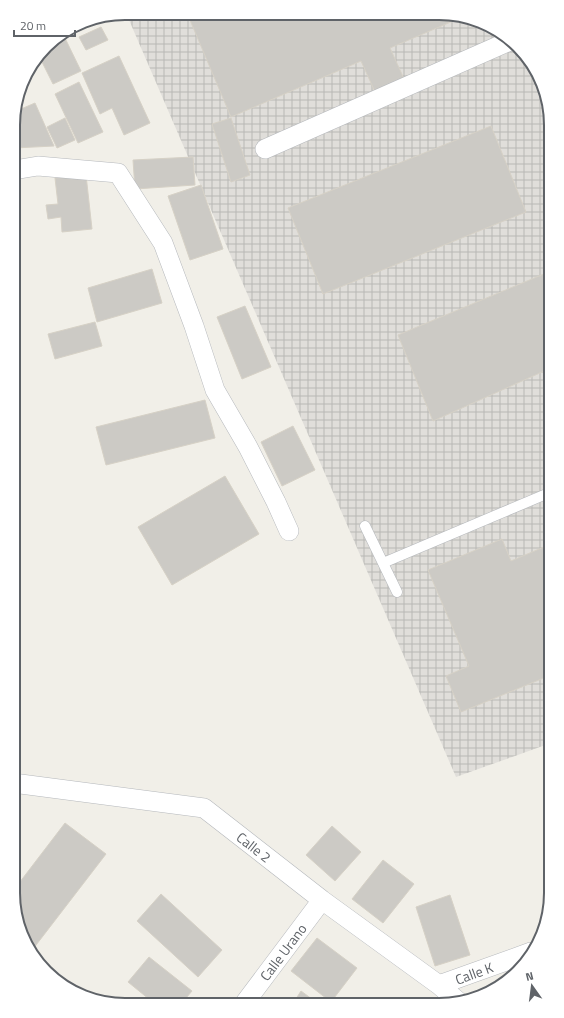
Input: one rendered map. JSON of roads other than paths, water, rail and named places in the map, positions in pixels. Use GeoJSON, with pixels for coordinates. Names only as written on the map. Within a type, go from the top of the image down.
{"type":"FeatureCollection","features":[{"type":"Feature","properties":{"kind":"street"},"geometry":{"type":"LineString","coordinates":[[265,149],[504,43]]}},
{"type":"Feature","properties":{"kind":"street"},"geometry":{"type":"LineString","coordinates":[[20,169],[38,166],[118,173],[163,243],[194,326],[215,390],[248,447],[289,531]]}},
{"type":"Feature","properties":{"kind":"street","name":"Calle 2"},"geometry":{"type":"LineString","coordinates":[[20,784],[204,808],[322,900],[439,985],[453,997]]}},
{"type":"Feature","properties":{"kind":"street","name":"Calle Urano"},"geometry":{"type":"LineString","coordinates":[[248,998],[322,900]]}},
{"type":"Feature","properties":{"kind":"street","name":"Calle K"},"geometry":{"type":"LineString","coordinates":[[439,985],[524,955]]}},
{"type":"Feature","properties":{"kind":"lane"},"geometry":{"type":"LineString","coordinates":[[384,563],[544,495]]}},
{"type":"Feature","properties":{"kind":"lane"},"geometry":{"type":"LineString","coordinates":[[365,526],[397,592]]}}]}
